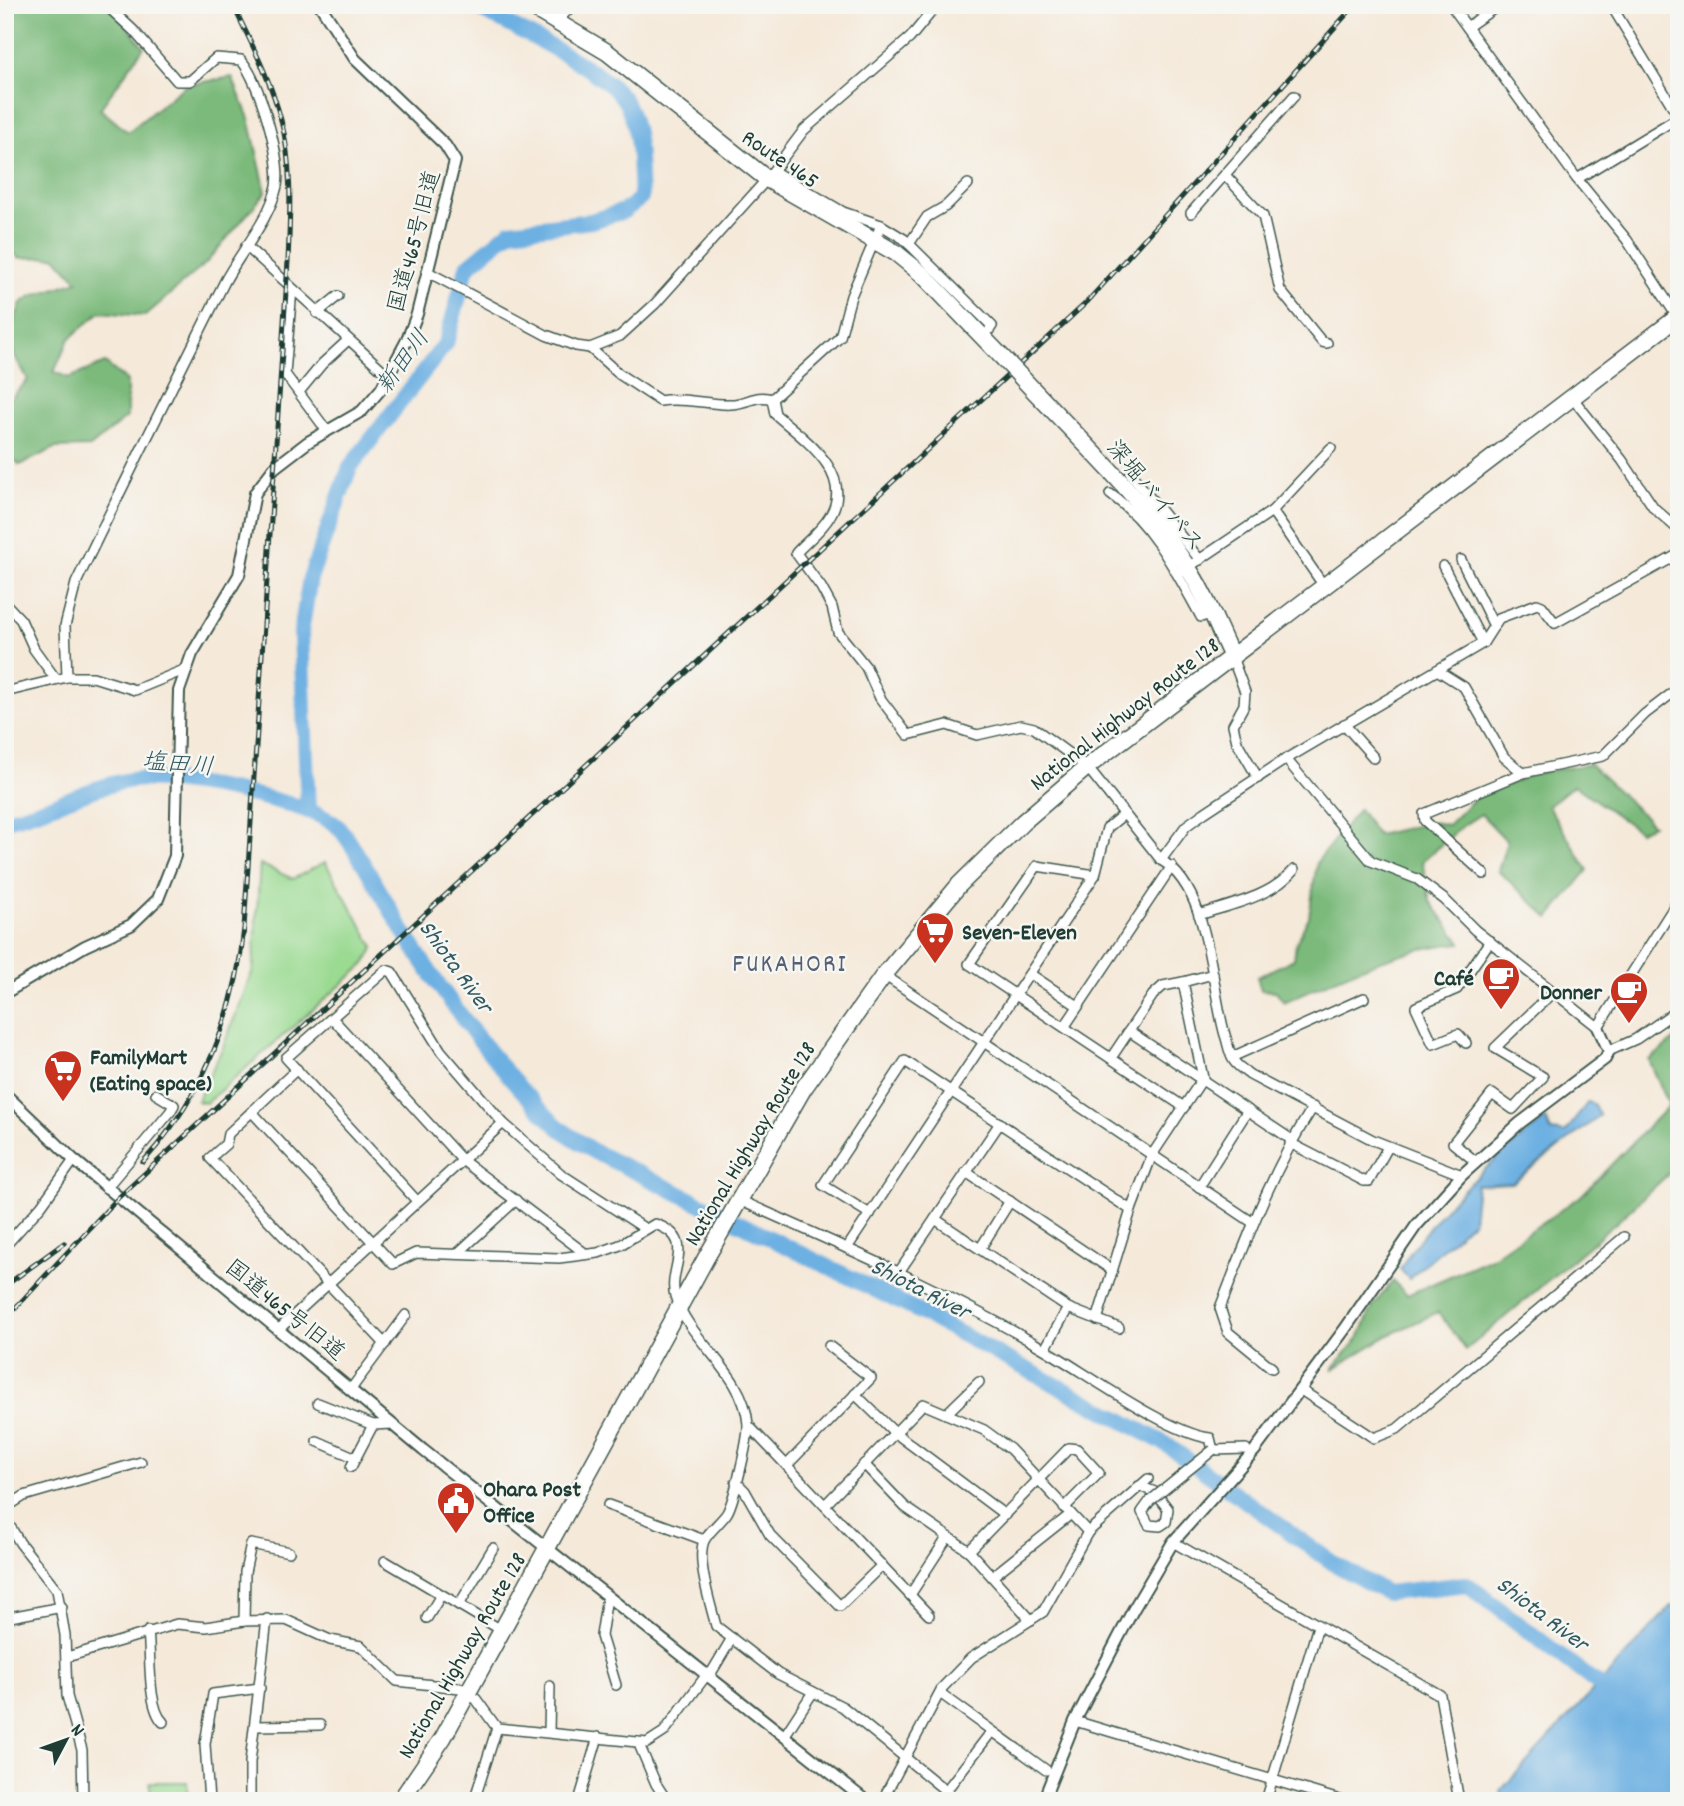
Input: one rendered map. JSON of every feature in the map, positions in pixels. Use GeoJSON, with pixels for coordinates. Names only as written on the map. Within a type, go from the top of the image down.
{"type":"FeatureCollection","features":[{"type":"Feature","properties":{"kind":"highway","name":"Route 465"},"geometry":{"type":"LineString","coordinates":[[528,5],[635,73],[730,153],[770,175],[792,196],[877,232],[1002,356]]}},
{"type":"Feature","properties":{"kind":"highway","name":"National Highway Route 128"},"geometry":{"type":"LineString","coordinates":[[400,1801],[428,1763],[469,1692],[706,1258],[803,1089],[884,975],[959,886],[1023,822],[1087,767],[1678,317]]}},
{"type":"Feature","properties":{"kind":"highway","name":"深堀バイパス"},"geometry":{"type":"LineString","coordinates":[[1002,356],[1140,505],[1189,567],[1232,657]]}},
{"type":"Feature","properties":{"kind":"street"},"geometry":{"type":"LineString","coordinates":[[67,677],[65,626],[76,583],[220,291],[270,202],[278,178],[261,104],[246,66],[235,59],[216,58],[190,81],[177,81],[134,31],[106,5]]}},
{"type":"Feature","properties":{"kind":"street","name":"国道465号旧道"},"geometry":{"type":"LineString","coordinates":[[5,993],[85,946],[131,925],[151,908],[173,868],[178,691],[184,670],[239,575],[255,493],[263,479],[290,454],[372,402],[407,340],[428,272],[455,161],[446,145],[355,59],[320,5]]}},
{"type":"Feature","properties":{"kind":"street"},"geometry":{"type":"LineString","coordinates":[[557,21],[573,5]]}},
{"type":"Feature","properties":{"kind":"street"},"geometry":{"type":"LineString","coordinates":[[1451,5],[1577,179],[1627,240],[1678,317]]}},
{"type":"Feature","properties":{"kind":"street"},"geometry":{"type":"LineString","coordinates":[[1467,27],[1499,5]]}},
{"type":"Feature","properties":{"kind":"street"},"geometry":{"type":"LineString","coordinates":[[1577,179],[1679,117],[1611,5]]}},
{"type":"Feature","properties":{"kind":"street"},"geometry":{"type":"LineString","coordinates":[[590,348],[620,336],[634,326],[770,175],[804,130],[910,38],[935,6]]}},
{"type":"Feature","properties":{"kind":"street"},"geometry":{"type":"LineString","coordinates":[[1191,213],[1294,96]]}},
{"type":"Feature","properties":{"kind":"street"},"geometry":{"type":"LineString","coordinates":[[1224,175],[1264,216],[1280,290],[1322,342],[1328,343]]}},
{"type":"Feature","properties":{"kind":"street"},"geometry":{"type":"LineString","coordinates":[[909,244],[928,217],[946,206],[968,184]]}},
{"type":"Feature","properties":{"kind":"street"},"geometry":{"type":"LineString","coordinates":[[428,272],[446,279],[546,335],[590,348],[620,374],[660,401],[676,398],[737,404],[755,397],[772,399],[840,337],[852,296],[870,257],[877,232],[909,244],[955,286],[992,326],[990,330]]}},
{"type":"Feature","properties":{"kind":"street"},"geometry":{"type":"LineString","coordinates":[[246,246],[347,341],[388,375]]}},
{"type":"Feature","properties":{"kind":"street"},"geometry":{"type":"LineString","coordinates":[[292,289],[285,374],[327,431]]}},
{"type":"Feature","properties":{"kind":"street"},"geometry":{"type":"LineString","coordinates":[[317,313],[338,296]]}},
{"type":"Feature","properties":{"kind":"street"},"geometry":{"type":"LineString","coordinates":[[299,392],[322,364],[347,341]]}},
{"type":"Feature","properties":{"kind":"street"},"geometry":{"type":"LineString","coordinates":[[1571,396],[1622,460],[1654,508],[1679,530]]}},
{"type":"Feature","properties":{"kind":"street"},"geometry":{"type":"LineString","coordinates":[[772,399],[775,414],[811,444],[825,462],[835,484],[834,507],[830,517],[796,552],[832,607],[838,632],[866,667],[880,698],[908,735],[947,725],[977,734],[1021,725],[1034,728],[1087,767],[1161,860],[1172,866],[1185,883],[1199,915],[1213,974],[1219,1015],[1232,1057],[1250,1075],[1388,1147],[1462,1175]]}},
{"type":"Feature","properties":{"kind":"street"},"geometry":{"type":"LineString","coordinates":[[1189,567],[1272,511],[1331,448]]}},
{"type":"Feature","properties":{"kind":"street"},"geometry":{"type":"LineString","coordinates":[[1131,474],[1189,567]]}},
{"type":"Feature","properties":{"kind":"street"},"geometry":{"type":"LineString","coordinates":[[1110,494],[1127,505],[1189,567]]}},
{"type":"Feature","properties":{"kind":"street"},"geometry":{"type":"LineString","coordinates":[[1272,511],[1324,586]]}},
{"type":"Feature","properties":{"kind":"street"},"geometry":{"type":"LineString","coordinates":[[1161,860],[1186,826],[1286,759],[1483,643],[1499,618],[1531,604],[1542,606],[1555,623],[1679,554]]}},
{"type":"Feature","properties":{"kind":"street"},"geometry":{"type":"LineString","coordinates":[[1461,560],[1494,626]]}},
{"type":"Feature","properties":{"kind":"street"},"geometry":{"type":"LineString","coordinates":[[1443,566],[1483,643]]}},
{"type":"Feature","properties":{"kind":"street"},"geometry":{"type":"LineString","coordinates":[[5,603],[21,621],[34,649],[55,678]]}},
{"type":"Feature","properties":{"kind":"street"},"geometry":{"type":"LineString","coordinates":[[1232,657],[1245,692],[1244,705],[1233,725],[1237,742],[1258,778]]}},
{"type":"Feature","properties":{"kind":"street"},"geometry":{"type":"LineString","coordinates":[[5,692],[67,677],[93,677],[135,690],[184,670]]}},
{"type":"Feature","properties":{"kind":"street"},"geometry":{"type":"LineString","coordinates":[[1437,670],[1464,687],[1504,757],[1523,773]]}},
{"type":"Feature","properties":{"kind":"street"},"geometry":{"type":"LineString","coordinates":[[1484,874],[1425,821],[1424,814],[1523,773],[1603,756],[1644,713],[1679,688]]}},
{"type":"Feature","properties":{"kind":"street"},"geometry":{"type":"LineString","coordinates":[[1344,724],[1374,758]]}},
{"type":"Feature","properties":{"kind":"street"},"geometry":{"type":"LineString","coordinates":[[1286,759],[1371,861],[1417,879],[1598,1027],[1609,1051]]}},
{"type":"Feature","properties":{"kind":"street"},"geometry":{"type":"LineString","coordinates":[[847,1248],[1095,876],[1107,828],[1124,814]]}},
{"type":"Feature","properties":{"kind":"street"},"geometry":{"type":"LineString","coordinates":[[1095,876],[1037,866],[970,964],[1184,1107]]}},
{"type":"Feature","properties":{"kind":"street"},"geometry":{"type":"LineString","coordinates":[[1065,1026],[1172,866]]}},
{"type":"Feature","properties":{"kind":"street"},"geometry":{"type":"LineString","coordinates":[[1199,915],[1282,884],[1294,870]]}},
{"type":"Feature","properties":{"kind":"street"},"geometry":{"type":"LineString","coordinates":[[1598,1027],[1679,899]]}},
{"type":"Feature","properties":{"kind":"street"},"geometry":{"type":"LineString","coordinates":[[1466,1042],[1458,1034],[1433,1044],[1416,1007],[1457,989],[1490,941]]}},
{"type":"Feature","properties":{"kind":"street"},"geometry":{"type":"LineString","coordinates":[[418,1201],[286,1058],[386,970],[392,972],[442,1052],[503,1123],[561,1174],[644,1228]]}},
{"type":"Feature","properties":{"kind":"street"},"geometry":{"type":"LineString","coordinates":[[1030,974],[1078,1006]]}},
{"type":"Feature","properties":{"kind":"street"},"geometry":{"type":"LineString","coordinates":[[1111,1058],[1153,995],[1163,986],[1213,974]]}},
{"type":"Feature","properties":{"kind":"street"},"geometry":{"type":"LineString","coordinates":[[884,975],[1252,1222]]}},
{"type":"Feature","properties":{"kind":"street"},"geometry":{"type":"LineString","coordinates":[[1097,1320],[1131,1210],[1152,1155],[1203,1078],[1183,982]]}},
{"type":"Feature","properties":{"kind":"street"},"geometry":{"type":"LineString","coordinates":[[1476,1163],[1453,1143],[1492,1094],[1513,1109],[1543,1077],[1495,1048],[1553,992]]}},
{"type":"Feature","properties":{"kind":"street"},"geometry":{"type":"LineString","coordinates":[[1232,1057],[1364,998]]}},
{"type":"Feature","properties":{"kind":"street"},"geometry":{"type":"LineString","coordinates":[[1043,1801],[1075,1721],[1133,1610],[1173,1542],[1301,1390],[1416,1226],[1462,1175],[1520,1123],[1598,1067],[1609,1051],[1636,1039],[1679,1009]]}},
{"type":"Feature","properties":{"kind":"street"},"geometry":{"type":"LineString","coordinates":[[332,1018],[462,1160],[586,1254]]}},
{"type":"Feature","properties":{"kind":"street"},"geometry":{"type":"LineString","coordinates":[[1129,1031],[1203,1078],[1291,1142],[1364,1181],[1369,1181],[1388,1147]]}},
{"type":"Feature","properties":{"kind":"street"},"geometry":{"type":"LineString","coordinates":[[870,1214],[823,1185],[905,1061],[1131,1210]]}},
{"type":"Feature","properties":{"kind":"street"},"geometry":{"type":"LineString","coordinates":[[297,1069],[228,1134],[226,1144],[210,1158],[385,1344]]}},
{"type":"Feature","properties":{"kind":"street","name":"国道465号旧道"},"geometry":{"type":"LineString","coordinates":[[5,1094],[106,1188],[392,1424],[866,1801]]}},
{"type":"Feature","properties":{"kind":"street"},"geometry":{"type":"LineString","coordinates":[[106,1188],[174,1105],[156,1094]]}},
{"type":"Feature","properties":{"kind":"street"},"geometry":{"type":"LineString","coordinates":[[1272,1368],[1228,1332],[1220,1308],[1252,1222],[1291,1142],[1312,1107]]}},
{"type":"Feature","properties":{"kind":"street"},"geometry":{"type":"LineString","coordinates":[[1199,1187],[1248,1110]]}},
{"type":"Feature","properties":{"kind":"street"},"geometry":{"type":"LineString","coordinates":[[252,1112],[393,1264],[416,1253],[558,1258],[621,1245],[644,1228],[655,1224],[665,1227],[677,1240],[680,1261],[673,1283],[679,1309],[692,1333],[718,1361],[738,1392],[748,1425],[929,1615]]}},
{"type":"Feature","properties":{"kind":"street"},"geometry":{"type":"LineString","coordinates":[[278,1330],[503,1123]]}},
{"type":"Feature","properties":{"kind":"street"},"geometry":{"type":"LineString","coordinates":[[899,1272],[1000,1123]]}},
{"type":"Feature","properties":{"kind":"street"},"geometry":{"type":"LineString","coordinates":[[5,1246],[41,1206],[74,1160]]}},
{"type":"Feature","properties":{"kind":"street"},"geometry":{"type":"LineString","coordinates":[[966,1171],[1112,1270]]}},
{"type":"Feature","properties":{"kind":"street"},"geometry":{"type":"LineString","coordinates":[[457,1254],[516,1200]]}},
{"type":"Feature","properties":{"kind":"street"},"geometry":{"type":"LineString","coordinates":[[739,1200],[899,1272],[1045,1349],[1171,1423],[1210,1438],[1213,1450]]}},
{"type":"Feature","properties":{"kind":"street"},"geometry":{"type":"LineString","coordinates":[[980,1249],[1010,1201]]}},
{"type":"Feature","properties":{"kind":"street"},"geometry":{"type":"LineString","coordinates":[[935,1219],[1068,1308],[1119,1328]]}},
{"type":"Feature","properties":{"kind":"street"},"geometry":{"type":"LineString","coordinates":[[1301,1390],[1374,1438],[1397,1429],[1624,1237]]}},
{"type":"Feature","properties":{"kind":"street"},"geometry":{"type":"LineString","coordinates":[[1045,1349],[1068,1308]]}},
{"type":"Feature","properties":{"kind":"street"},"geometry":{"type":"LineString","coordinates":[[351,1389],[407,1315]]}},
{"type":"Feature","properties":{"kind":"street"},"geometry":{"type":"LineString","coordinates":[[787,1465],[870,1378],[829,1346]]}},
{"type":"Feature","properties":{"kind":"street"},"geometry":{"type":"LineString","coordinates":[[946,1414],[979,1382]]}},
{"type":"Feature","properties":{"kind":"street"},"geometry":{"type":"LineString","coordinates":[[855,1394],[894,1432],[1005,1515]]}},
{"type":"Feature","properties":{"kind":"street"},"geometry":{"type":"LineString","coordinates":[[318,1403],[373,1425],[392,1424]]}},
{"type":"Feature","properties":{"kind":"street"},"geometry":{"type":"LineString","coordinates":[[825,1505],[923,1404],[984,1430],[1010,1449],[1088,1532]]}},
{"type":"Feature","properties":{"kind":"street"},"geometry":{"type":"LineString","coordinates":[[317,1441],[330,1442],[353,1462],[373,1425]]}},
{"type":"Feature","properties":{"kind":"street"},"geometry":{"type":"LineString","coordinates":[[748,1425],[729,1510],[704,1540],[703,1565],[716,1626],[749,1648],[770,1668],[842,1706],[946,1791]]}},
{"type":"Feature","properties":{"kind":"street"},"geometry":{"type":"LineString","coordinates":[[969,1550],[1069,1448],[1077,1449],[1099,1472],[1068,1511],[993,1576]]}},
{"type":"Feature","properties":{"kind":"street"},"geometry":{"type":"LineString","coordinates":[[1139,1486],[1155,1492],[1168,1509],[1166,1522],[1160,1526],[1149,1525],[1144,1520],[1142,1513],[1150,1501],[1213,1450],[1250,1450]]}},
{"type":"Feature","properties":{"kind":"street"},"geometry":{"type":"LineString","coordinates":[[5,1508],[24,1496],[141,1462]]}},
{"type":"Feature","properties":{"kind":"street"},"geometry":{"type":"LineString","coordinates":[[864,1464],[905,1507],[947,1538],[969,1550],[1031,1620]]}},
{"type":"Feature","properties":{"kind":"street"},"geometry":{"type":"LineString","coordinates":[[882,1801],[940,1693],[971,1658],[1043,1612],[1088,1532],[1148,1479]]}},
{"type":"Feature","properties":{"kind":"street"},"geometry":{"type":"LineString","coordinates":[[736,1482],[745,1492],[770,1535],[840,1606],[882,1565]]}},
{"type":"Feature","properties":{"kind":"street"},"geometry":{"type":"LineString","coordinates":[[608,1504],[704,1540]]}},
{"type":"Feature","properties":{"kind":"street"},"geometry":{"type":"LineString","coordinates":[[5,1518],[16,1537],[57,1590],[62,1607],[67,1696],[82,1750],[83,1801]]}},
{"type":"Feature","properties":{"kind":"street"},"geometry":{"type":"LineString","coordinates":[[911,1595],[947,1538]]}},
{"type":"Feature","properties":{"kind":"street"},"geometry":{"type":"LineString","coordinates":[[1173,1542],[1440,1695],[1459,1801]]}},
{"type":"Feature","properties":{"kind":"street"},"geometry":{"type":"LineString","coordinates":[[244,1621],[245,1572],[251,1544],[289,1552]]}},
{"type":"Feature","properties":{"kind":"street"},"geometry":{"type":"LineString","coordinates":[[459,1605],[493,1548]]}},
{"type":"Feature","properties":{"kind":"street"},"geometry":{"type":"LineString","coordinates":[[384,1561],[503,1631]]}},
{"type":"Feature","properties":{"kind":"street"},"geometry":{"type":"LineString","coordinates":[[427,1618],[441,1595]]}},
{"type":"Feature","properties":{"kind":"street"},"geometry":{"type":"LineString","coordinates":[[607,1597],[601,1636],[616,1685]]}},
{"type":"Feature","properties":{"kind":"street"},"geometry":{"type":"LineString","coordinates":[[5,1618],[62,1607]]}},
{"type":"Feature","properties":{"kind":"street"},"geometry":{"type":"LineString","coordinates":[[66,1657],[177,1624],[206,1627],[267,1619],[296,1622],[330,1640],[360,1646],[397,1681],[460,1688],[469,1692],[497,1728],[638,1742],[654,1741],[664,1732],[709,1674],[732,1638]]}},
{"type":"Feature","properties":{"kind":"street"},"geometry":{"type":"LineString","coordinates":[[250,1801],[250,1762],[267,1619]]}},
{"type":"Feature","properties":{"kind":"street"},"geometry":{"type":"LineString","coordinates":[[1266,1801],[1318,1626]]}},
{"type":"Feature","properties":{"kind":"street"},"geometry":{"type":"LineString","coordinates":[[148,1631],[152,1697],[156,1716],[163,1722]]}},
{"type":"Feature","properties":{"kind":"street"},"geometry":{"type":"LineString","coordinates":[[549,1732],[550,1686]]}},
{"type":"Feature","properties":{"kind":"street"},"geometry":{"type":"LineString","coordinates":[[209,1801],[205,1744],[213,1694],[260,1688]]}},
{"type":"Feature","properties":{"kind":"street"},"geometry":{"type":"LineString","coordinates":[[785,1735],[813,1692]]}},
{"type":"Feature","properties":{"kind":"street"},"geometry":{"type":"LineString","coordinates":[[940,1693],[1046,1770]]}},
{"type":"Feature","properties":{"kind":"street"},"geometry":{"type":"LineString","coordinates":[[1075,1721],[1343,1801]]}},
{"type":"Feature","properties":{"kind":"street"},"geometry":{"type":"LineString","coordinates":[[255,1726],[320,1725]]}},
{"type":"Feature","properties":{"kind":"street"},"geometry":{"type":"LineString","coordinates":[[474,1801],[497,1728]]}},
{"type":"Feature","properties":{"kind":"street"},"geometry":{"type":"LineString","coordinates":[[939,1801],[992,1731]]}},
{"type":"Feature","properties":{"kind":"street"},"geometry":{"type":"LineString","coordinates":[[579,1801],[598,1737]]}},
{"type":"Feature","properties":{"kind":"street"},"geometry":{"type":"LineString","coordinates":[[638,1742],[656,1784],[667,1801]]}},
{"type":"Feature","properties":{"kind":"green space"},"geometry":{"type":"Polygon","coordinates":[[[5,5],[110,5],[144,47],[100,109],[128,132],[186,85],[232,77],[249,118],[266,192],[206,263],[145,316],[100,312],[69,339],[54,372],[69,378],[105,363],[127,381],[127,417],[90,447],[55,448],[20,465],[5,452],[5,404],[28,380],[14,355],[11,330],[21,303],[32,296],[78,281],[56,257],[19,258],[5,243],[5,5]]]}},
{"type":"Feature","properties":{"kind":"green space"},"geometry":{"type":"Polygon","coordinates":[[[1590,764],[1653,825],[1639,831],[1574,785],[1548,806],[1588,870],[1549,918],[1498,871],[1507,841],[1481,814],[1422,861],[1430,901],[1461,943],[1392,957],[1284,1002],[1276,991],[1261,990],[1257,977],[1294,959],[1296,943],[1309,917],[1317,862],[1359,809],[1377,835],[1433,822],[1448,825],[1475,798],[1536,773],[1590,764]]]}},
{"type":"Feature","properties":{"kind":"green space"},"geometry":{"type":"Polygon","coordinates":[[[325,862],[374,947],[365,964],[206,1103],[197,1101],[223,1047],[253,970],[260,864],[293,879],[325,862]]]}},
{"type":"Feature","properties":{"kind":"green space"},"geometry":{"type":"Polygon","coordinates":[[[1679,1036],[1679,1164],[1618,1221],[1466,1350],[1438,1312],[1387,1336],[1332,1370],[1360,1336],[1373,1306],[1393,1281],[1407,1295],[1491,1258],[1581,1196],[1669,1105],[1649,1060],[1679,1036]]]}},
{"type":"Feature","properties":{"kind":"green space"},"geometry":{"type":"Polygon","coordinates":[[[150,1782],[187,1782],[188,1801],[151,1801],[150,1782]]]}},
{"type":"Feature","properties":{"kind":"water"},"geometry":{"type":"Polygon","coordinates":[[[1588,1102],[1594,1104],[1600,1116],[1512,1183],[1477,1185],[1473,1221],[1409,1279],[1400,1269],[1429,1228],[1466,1187],[1506,1150],[1546,1119],[1551,1131],[1565,1133],[1588,1102]]]}},
{"type":"Feature","properties":{"kind":"water"},"geometry":{"type":"Polygon","coordinates":[[[1671,1606],[1679,1608],[1679,1801],[1503,1801],[1501,1790],[1671,1606]]]}},
{"type":"Feature","properties":{"kind":"waterway","name":"新田川"},"geometry":{"type":"LineString","coordinates":[[308,811],[301,632],[310,578],[350,467],[446,343],[467,267],[510,231],[591,221],[624,211],[641,198],[634,125],[626,103],[616,90],[579,63],[472,5]]}},
{"type":"Feature","properties":{"kind":"waterway","name":"Shiota River"},"geometry":{"type":"LineString","coordinates":[[5,820],[131,780],[176,782],[240,792],[302,809],[325,819],[340,829],[348,840],[399,925],[475,1034],[515,1083],[554,1123],[573,1138],[593,1151],[916,1310],[1164,1443],[1333,1563],[1387,1593],[1467,1584],[1600,1686]]}},
{"type":"Feature","properties":{"kind":"railway"},"geometry":{"type":"LineString","coordinates":[[143,1162],[183,1110],[213,1054],[233,993],[244,928],[288,261],[290,190],[285,137],[277,105],[233,5]]}},
{"type":"Feature","properties":{"kind":"railway"},"geometry":{"type":"LineString","coordinates":[[5,1319],[118,1198],[1087,302],[1355,5]]}},
{"type":"Feature","properties":{"kind":"railway"},"geometry":{"type":"LineString","coordinates":[[5,1286],[64,1243]]}},
{"type":"Feature","properties":{"kind":"place","name":"Seven-Eleven"},"geometry":{"type":"Point","coordinates":[935,965]}},
{"type":"Feature","properties":{"kind":"place","name":"Café"},"geometry":{"type":"Point","coordinates":[1501,1011]}},
{"type":"Feature","properties":{"kind":"place","name":"Donner"},"geometry":{"type":"Point","coordinates":[1629,1025]}},
{"type":"Feature","properties":{"kind":"place","name":"FamilyMart (Eating space)"},"geometry":{"type":"Point","coordinates":[63,1103]}},
{"type":"Feature","properties":{"kind":"place","name":"Ohara Post Office"},"geometry":{"type":"Point","coordinates":[456,1535]}},
{"type":"Feature","properties":{"kind":"district","name":"FUKAHORI"},"geometry":{"type":"Point","coordinates":[790,962]}},
{"type":"Feature","properties":{"kind":"water label","name":"塩田川"},"geometry":{"type":"Point","coordinates":[178,763]}}]}
